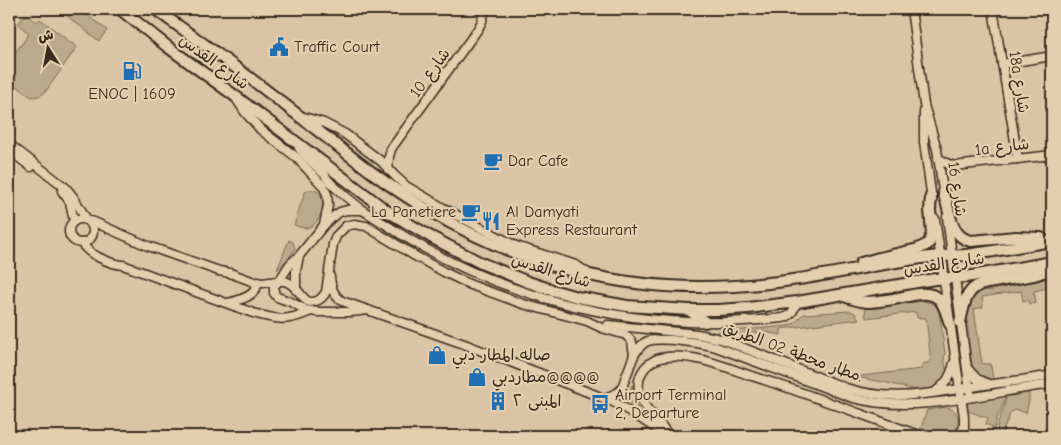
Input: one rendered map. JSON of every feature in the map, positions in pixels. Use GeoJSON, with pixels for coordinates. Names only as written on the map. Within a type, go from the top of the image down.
{"type":"FeatureCollection","features":[{"type":"Feature","properties":{"kind":"main road","name":"شارع القدس"},"geometry":{"type":"LineString","coordinates":[[120,9],[168,48],[387,211],[481,263],[552,290],[627,306],[689,310],[748,308],[1052,262]]}},
{"type":"Feature","properties":{"kind":"main road","name":"شارع القدس"},"geometry":{"type":"LineString","coordinates":[[156,9],[216,52],[403,195],[445,220],[497,246],[559,268],[628,283],[707,287],[762,284],[941,256],[967,255],[1052,240]]}},
{"type":"Feature","properties":{"kind":"main road"},"geometry":{"type":"LineString","coordinates":[[944,194],[954,228],[964,239],[975,241],[1016,237],[1052,240]]}},
{"type":"Feature","properties":{"kind":"main road"},"geometry":{"type":"LineString","coordinates":[[844,271],[870,260],[918,249],[926,245],[932,233],[931,196]]}},
{"type":"Feature","properties":{"kind":"main road"},"geometry":{"type":"LineString","coordinates":[[955,323],[966,298],[974,288],[982,284],[1034,275],[1052,269]]}},
{"type":"Feature","properties":{"kind":"main road"},"geometry":{"type":"LineString","coordinates":[[840,295],[852,300],[867,302],[918,294],[930,294],[940,300],[955,323]]}},
{"type":"Feature","properties":{"kind":"main road"},"geometry":{"type":"LineString","coordinates":[[613,314],[627,306]]}},
{"type":"Feature","properties":{"kind":"main road"},"geometry":{"type":"LineString","coordinates":[[689,310],[705,322]]}},
{"type":"Feature","properties":{"kind":"street","name":"شارع 10"},"geometry":{"type":"LineString","coordinates":[[388,168],[391,149],[468,44],[482,21],[485,9]]}},
{"type":"Feature","properties":{"kind":"street","name":"شارع 16"},"geometry":{"type":"LineString","coordinates":[[911,9],[924,105],[924,142],[931,196],[941,256],[949,279]]}},
{"type":"Feature","properties":{"kind":"street","name":"18a شارع"},"geometry":{"type":"LineString","coordinates":[[993,9],[1018,159]]}},
{"type":"Feature","properties":{"kind":"street"},"geometry":{"type":"LineString","coordinates":[[1002,64],[1052,56]]}},
{"type":"Feature","properties":{"kind":"street"},"geometry":{"type":"LineString","coordinates":[[235,96],[245,112],[262,130],[296,157],[321,183],[328,201],[324,225]]}},
{"type":"Feature","properties":{"kind":"street","name":"شارع 16"},"geometry":{"type":"LineString","coordinates":[[924,105],[932,130],[944,194],[952,255],[949,279]]}},
{"type":"Feature","properties":{"kind":"street"},"geometry":{"type":"LineString","coordinates":[[300,116],[324,123],[339,130],[388,168],[406,186],[445,209],[516,246],[576,265],[592,276]]}},
{"type":"Feature","properties":{"kind":"street"},"geometry":{"type":"LineString","coordinates":[[293,140],[331,183],[362,210],[458,266],[525,292],[613,314],[659,320],[705,322],[786,317],[792,314],[797,302]]}},
{"type":"Feature","properties":{"kind":"street"},"geometry":{"type":"LineString","coordinates":[[9,144],[66,188],[77,202],[93,227],[93,234],[89,240],[82,243]]}},
{"type":"Feature","properties":{"kind":"street"},"geometry":{"type":"LineString","coordinates":[[371,154],[380,154],[391,149]]}},
{"type":"Feature","properties":{"kind":"street"},"geometry":{"type":"LineString","coordinates":[[9,150],[64,193],[70,202],[74,221]]}},
{"type":"Feature","properties":{"kind":"street","name":"1a شارع"},"geometry":{"type":"LineString","coordinates":[[938,158],[954,166],[1052,155]]}},
{"type":"Feature","properties":{"kind":"street","name":"1a شارع"},"geometry":{"type":"LineString","coordinates":[[941,178],[954,166]]}},
{"type":"Feature","properties":{"kind":"street"},"geometry":{"type":"LineString","coordinates":[[362,210],[343,211],[324,225],[299,256],[290,264],[274,286],[273,291],[275,295],[311,311],[334,313],[368,310]]}},
{"type":"Feature","properties":{"kind":"street"},"geometry":{"type":"LineString","coordinates":[[311,311],[293,318],[282,319],[253,313],[123,265],[104,254],[93,253],[86,249],[82,243],[73,240],[69,234],[70,226],[74,221],[82,218],[169,257],[194,266],[230,273],[258,282],[288,282],[307,301],[314,302],[320,299],[326,292],[333,244],[336,236],[346,226],[354,224],[369,227],[429,264],[471,285],[523,304],[587,321],[602,328],[626,335],[632,342],[634,354],[621,390],[605,398]]}},
{"type":"Feature","properties":{"kind":"street"},"geometry":{"type":"LineString","coordinates":[[296,290],[296,271],[299,256]]}},
{"type":"Feature","properties":{"kind":"street"},"geometry":{"type":"LineString","coordinates":[[330,270],[332,287],[338,298],[342,301],[464,344],[605,398],[624,407],[669,436]]}},
{"type":"Feature","properties":{"kind":"street"},"geometry":{"type":"LineString","coordinates":[[949,279],[955,323],[967,368],[971,397]]}},
{"type":"Feature","properties":{"kind":"street"},"geometry":{"type":"LineString","coordinates":[[228,303],[244,298],[255,291],[258,282]]}},
{"type":"Feature","properties":{"kind":"street","name":"مطار محطة 02 الطريق."},"geometry":{"type":"LineString","coordinates":[[587,321],[625,328],[697,334],[722,339],[846,388],[864,393],[896,396],[933,394],[1052,376]]}},
{"type":"Feature","properties":{"kind":"street"},"geometry":{"type":"LineString","coordinates":[[955,323],[955,359],[965,422],[964,428],[958,436]]}},
{"type":"Feature","properties":{"kind":"street","name":"مطار محطة 02 الطريق."},"geometry":{"type":"LineString","coordinates":[[634,354],[642,345],[651,340],[698,343],[716,347],[862,401],[880,404],[901,405],[961,399],[1052,384]]}},
{"type":"Feature","properties":{"kind":"street"},"geometry":{"type":"LineString","coordinates":[[669,436],[644,404],[638,389],[641,374],[651,361],[659,358],[673,357],[699,360],[743,373],[807,394],[921,436]]}},
{"type":"Feature","properties":{"kind":"street"},"geometry":{"type":"LineString","coordinates":[[933,394],[947,382],[955,359]]}},
{"type":"Feature","properties":{"kind":"street"},"geometry":{"type":"LineString","coordinates":[[967,368],[977,379],[990,385]]}},
{"type":"Feature","properties":{"kind":"shaded area"},"geometry":{"type":"Polygon","coordinates":[[[58,9],[79,9],[107,30],[99,41],[58,9]]]}},
{"type":"Feature","properties":{"kind":"shaded area"},"geometry":{"type":"Polygon","coordinates":[[[26,14],[37,22],[40,19],[77,47],[46,91],[40,96],[33,97],[9,80],[9,61],[29,34],[18,24],[26,14]]]}},
{"type":"Feature","properties":{"kind":"shaded area"},"geometry":{"type":"Polygon","coordinates":[[[315,190],[320,193],[322,199],[321,212],[315,224],[302,228],[294,225],[305,192],[315,190]]]}},
{"type":"Feature","properties":{"kind":"shaded area"},"geometry":{"type":"Polygon","coordinates":[[[289,240],[293,242],[295,249],[277,270],[289,240]]]}},
{"type":"Feature","properties":{"kind":"shaded area"},"geometry":{"type":"Polygon","coordinates":[[[1052,277],[1052,287],[1034,291],[1036,303],[1029,304],[1028,300],[1023,301],[1021,291],[982,297],[983,307],[974,309],[982,364],[990,364],[993,380],[980,377],[974,371],[968,329],[968,308],[974,295],[986,289],[988,291],[1052,277]]]}},
{"type":"Feature","properties":{"kind":"shaded area"},"geometry":{"type":"Polygon","coordinates":[[[923,301],[932,304],[939,311],[946,371],[945,377],[940,384],[927,390],[919,390],[861,378],[860,376],[922,369],[922,364],[931,362],[926,318],[917,318],[916,312],[866,318],[865,308],[923,301]]]}},
{"type":"Feature","properties":{"kind":"shaded area"},"geometry":{"type":"Polygon","coordinates":[[[850,311],[855,313],[859,319],[781,329],[781,335],[765,332],[728,335],[718,333],[718,331],[787,326],[795,323],[804,314],[850,311]]]}},
{"type":"Feature","properties":{"kind":"shaded area"},"geometry":{"type":"Polygon","coordinates":[[[632,385],[634,399],[639,409],[623,398],[629,392],[632,385]]]}},
{"type":"Feature","properties":{"kind":"shaded area"},"geometry":{"type":"Polygon","coordinates":[[[1029,392],[1026,413],[1017,410],[1013,411],[1001,436],[998,436],[999,420],[1006,396],[1029,392]]]}},
{"type":"Feature","properties":{"kind":"shaded area"},"geometry":{"type":"Polygon","coordinates":[[[1005,396],[996,419],[995,436],[992,436],[992,427],[986,424],[988,418],[968,411],[967,403],[1005,396]]]}},
{"type":"Feature","properties":{"kind":"shaded area"},"geometry":{"type":"Polygon","coordinates":[[[947,407],[955,412],[958,419],[957,427],[952,435],[933,436],[920,431],[927,410],[947,407]]]}},
{"type":"Feature","properties":{"kind":"place","name":"Traffic Court"},"geometry":{"type":"Point","coordinates":[279,47]}},
{"type":"Feature","properties":{"kind":"place","name":"ENOC | 1609"},"geometry":{"type":"Point","coordinates":[132,71]}},
{"type":"Feature","properties":{"kind":"place","name":"Dar Cafe"},"geometry":{"type":"Point","coordinates":[493,161]}},
{"type":"Feature","properties":{"kind":"place","name":"La Panetiere"},"geometry":{"type":"Point","coordinates":[471,212]}},
{"type":"Feature","properties":{"kind":"place","name":"Al Damyati Express Restaurant"},"geometry":{"type":"Point","coordinates":[491,221]}},
{"type":"Feature","properties":{"kind":"place","name":"صاله المطار دبي"},"geometry":{"type":"Point","coordinates":[437,355]}},
{"type":"Feature","properties":{"kind":"place","name":"مطاردبي@@@@"},"geometry":{"type":"Point","coordinates":[477,377]}},
{"type":"Feature","properties":{"kind":"place","name":"المبنى ٢"},"geometry":{"type":"Point","coordinates":[498,401]}},
{"type":"Feature","properties":{"kind":"place","name":"Airport Terminal 2, Departure"},"geometry":{"type":"Point","coordinates":[600,404]}}]}
